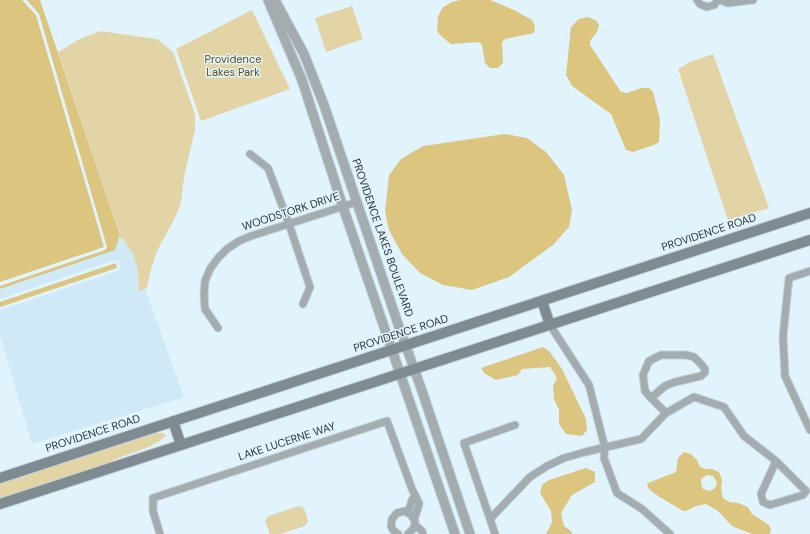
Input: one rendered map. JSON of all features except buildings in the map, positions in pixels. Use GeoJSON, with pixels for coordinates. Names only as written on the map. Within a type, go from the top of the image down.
{"type":"FeatureCollection","features":[{"type":"Feature","properties":{"kind":"main road","name":"PROVIDENCE ROAD"},"geometry":{"type":"LineString","coordinates":[[0,478],[173,420],[810,213]]}},
{"type":"Feature","properties":{"kind":"main road"},"geometry":{"type":"LineString","coordinates":[[0,504],[810,240]]}},
{"type":"Feature","properties":{"kind":"main road"},"geometry":{"type":"LineString","coordinates":[[542,301],[550,325]]}},
{"type":"Feature","properties":{"kind":"main road"},"geometry":{"type":"LineString","coordinates":[[173,420],[181,445]]}},
{"type":"Feature","properties":{"kind":"street"},"geometry":{"type":"LineString","coordinates":[[268,0],[300,74],[399,374],[455,534]]}},
{"type":"Feature","properties":{"kind":"street","name":"PROVIDENCE LAKES BOULEVARD"},"geometry":{"type":"LineString","coordinates":[[274,0],[297,40],[313,75],[415,369],[470,534]]}},
{"type":"Feature","properties":{"kind":"street"},"geometry":{"type":"LineString","coordinates":[[697,0],[700,4],[706,7],[714,5],[719,0],[728,3],[753,0]]}},
{"type":"Feature","properties":{"kind":"street"},"geometry":{"type":"LineString","coordinates":[[250,154],[268,168],[289,224],[310,287],[303,304]]}},
{"type":"Feature","properties":{"kind":"street","name":"WOODSTORK DRIVE"},"geometry":{"type":"LineString","coordinates":[[218,328],[205,309],[204,288],[210,269],[227,249],[239,241],[357,202]]}},
{"type":"Feature","properties":{"kind":"street"},"geometry":{"type":"LineString","coordinates":[[810,271],[789,278],[783,336],[785,376],[810,430]]}},
{"type":"Feature","properties":{"kind":"street"},"geometry":{"type":"LineString","coordinates":[[550,325],[589,385],[605,448],[604,458],[617,493],[642,509],[670,534]]}},
{"type":"Feature","properties":{"kind":"street"},"geometry":{"type":"LineString","coordinates":[[651,398],[665,386],[701,376],[705,372],[705,369],[694,357],[661,355],[649,361],[643,375],[645,391],[651,398],[666,413]]}},
{"type":"Feature","properties":{"kind":"street"},"geometry":{"type":"LineString","coordinates":[[490,519],[530,477],[564,458],[641,439],[666,413],[694,397],[724,407],[744,436],[776,461],[806,491],[803,494],[770,504],[763,502],[761,494],[776,461]]}},
{"type":"Feature","properties":{"kind":"street","name":"LAKE LUCERNE WAY"},"geometry":{"type":"LineString","coordinates":[[160,534],[153,511],[153,498],[387,421],[419,503],[414,522]]}},
{"type":"Feature","properties":{"kind":"street"},"geometry":{"type":"LineString","coordinates":[[495,534],[464,443],[515,425]]}},
{"type":"Feature","properties":{"kind":"street"},"geometry":{"type":"LineString","coordinates":[[408,513],[412,500],[415,496]]}},
{"type":"Feature","properties":{"kind":"street"},"geometry":{"type":"LineString","coordinates":[[396,534],[393,530],[391,522],[394,515],[401,512],[408,513],[423,534]]}},
{"type":"Feature","properties":{"kind":"street"},"geometry":{"type":"LineString","coordinates":[[409,534],[414,528],[414,522]]}},
{"type":"Feature","properties":{"kind":"shaded area"},"geometry":{"type":"Polygon","coordinates":[[[0,0],[22,0],[36,15],[104,247],[0,282],[0,0]]]}},
{"type":"Feature","properties":{"kind":"shaded area"},"geometry":{"type":"Polygon","coordinates":[[[27,0],[40,0],[120,235],[115,250],[0,289],[0,286],[105,250],[107,247],[39,14],[27,0]]]}},
{"type":"Feature","properties":{"kind":"shaded area"},"geometry":{"type":"Polygon","coordinates":[[[461,0],[490,0],[514,10],[532,20],[535,26],[534,33],[505,39],[502,42],[503,63],[498,68],[490,68],[485,63],[482,45],[479,42],[451,44],[437,31],[438,17],[442,8],[452,2],[461,0]]]}},
{"type":"Feature","properties":{"kind":"shaded area"},"geometry":{"type":"Polygon","coordinates":[[[588,17],[597,21],[599,26],[597,32],[590,41],[590,45],[621,92],[627,93],[641,88],[649,88],[653,92],[660,119],[659,142],[654,145],[633,152],[626,150],[611,114],[572,86],[566,75],[571,27],[579,19],[588,17]]]}},
{"type":"Feature","properties":{"kind":"shaded area"},"geometry":{"type":"Polygon","coordinates":[[[505,134],[527,138],[546,152],[564,175],[572,210],[569,227],[553,245],[509,277],[472,290],[443,285],[420,273],[402,254],[389,230],[385,211],[389,175],[401,159],[423,146],[505,134]]]}},
{"type":"Feature","properties":{"kind":"shaded area"},"geometry":{"type":"Polygon","coordinates":[[[120,237],[123,239],[134,256],[138,272],[139,290],[145,289],[184,397],[32,444],[0,336],[0,310],[118,271],[121,267],[119,262],[115,260],[0,299],[0,289],[115,250],[120,237]]]}},
{"type":"Feature","properties":{"kind":"shaded area"},"geometry":{"type":"Polygon","coordinates":[[[116,263],[117,268],[0,307],[0,302],[116,263]]]}},
{"type":"Feature","properties":{"kind":"shaded area"},"geometry":{"type":"Polygon","coordinates":[[[543,347],[550,352],[562,369],[586,419],[587,430],[582,436],[566,434],[559,424],[559,410],[554,399],[553,386],[557,378],[550,367],[522,369],[518,375],[496,380],[484,373],[481,368],[543,347]]]}},
{"type":"Feature","properties":{"kind":"shaded area"},"geometry":{"type":"Polygon","coordinates":[[[684,452],[691,454],[697,460],[700,467],[719,472],[722,480],[721,490],[723,498],[729,502],[738,503],[748,507],[752,514],[769,525],[771,529],[770,534],[752,534],[732,526],[718,511],[706,504],[683,511],[649,489],[647,485],[648,483],[676,472],[678,458],[684,452]],[[707,475],[701,479],[703,489],[710,491],[715,488],[717,482],[713,476],[707,475]]]}},
{"type":"Feature","properties":{"kind":"shaded area"},"geometry":{"type":"Polygon","coordinates":[[[586,468],[595,472],[595,482],[572,495],[561,513],[564,526],[571,531],[572,534],[546,534],[552,522],[551,511],[540,493],[542,485],[549,480],[586,468]]]}},
{"type":"Feature","properties":{"kind":"green space"},"geometry":{"type":"Polygon","coordinates":[[[352,6],[363,39],[326,52],[315,18],[352,6]]]}},
{"type":"Feature","properties":{"kind":"green space","name":"Providence Lakes Park"},"geometry":{"type":"Polygon","coordinates":[[[252,10],[290,89],[201,121],[176,49],[252,10]]]}},
{"type":"Feature","properties":{"kind":"green space"},"geometry":{"type":"Polygon","coordinates":[[[100,31],[157,39],[173,52],[195,114],[195,130],[184,177],[181,203],[175,218],[157,251],[147,288],[139,291],[138,272],[134,256],[123,239],[120,237],[58,52],[78,40],[100,31]]]}},
{"type":"Feature","properties":{"kind":"green space"},"geometry":{"type":"Polygon","coordinates":[[[713,54],[769,208],[728,220],[678,69],[690,62],[713,54]]]}},
{"type":"Feature","properties":{"kind":"green space"},"geometry":{"type":"Polygon","coordinates":[[[150,433],[164,433],[166,436],[149,447],[116,459],[102,467],[0,501],[0,482],[150,433]]]}},
{"type":"Feature","properties":{"kind":"green space"},"geometry":{"type":"Polygon","coordinates":[[[299,506],[304,508],[308,521],[305,526],[280,534],[270,534],[265,521],[268,516],[299,506]]]}}]}
